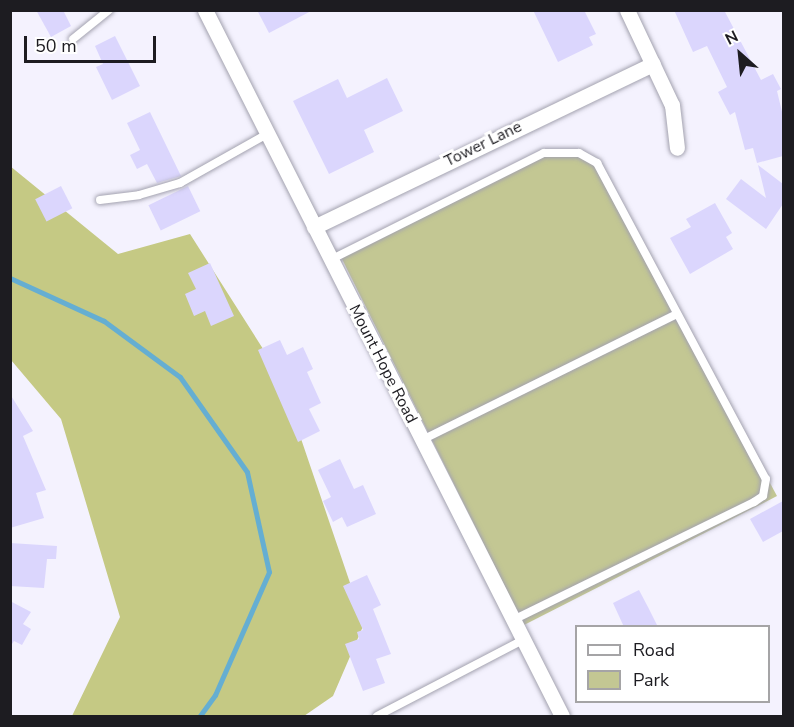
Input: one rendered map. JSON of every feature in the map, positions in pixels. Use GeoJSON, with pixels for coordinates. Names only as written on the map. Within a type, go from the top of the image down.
{"type":"FeatureCollection","features":[{"type":"Feature","properties":{"kind":"street","name":"Mount Hope Road"},"geometry":{"type":"LineString","coordinates":[[205,10],[562,717]]}},
{"type":"Feature","properties":{"kind":"street"},"geometry":{"type":"LineString","coordinates":[[627,10],[672,105],[677,148]]}},
{"type":"Feature","properties":{"kind":"street","name":"Tower Lane"},"geometry":{"type":"LineString","coordinates":[[314,227],[653,64]]}},
{"type":"Feature","properties":{"kind":"lane"},"geometry":{"type":"LineString","coordinates":[[73,39],[109,10]]}},
{"type":"Feature","properties":{"kind":"lane"},"geometry":{"type":"LineString","coordinates":[[100,200],[139,195],[180,183],[267,134]]}},
{"type":"Feature","properties":{"kind":"lane"},"geometry":{"type":"LineString","coordinates":[[330,260],[544,153],[579,153],[597,163],[766,479],[763,496],[513,620]]}},
{"type":"Feature","properties":{"kind":"lane"},"geometry":{"type":"LineString","coordinates":[[422,440],[677,314]]}},
{"type":"Feature","properties":{"kind":"lane"},"geometry":{"type":"LineString","coordinates":[[377,717],[523,640]]}},
{"type":"Feature","properties":{"kind":"green space"},"geometry":{"type":"Polygon","coordinates":[[[544,153],[579,153],[597,163],[777,496],[524,625],[340,255],[544,153]]]}},
{"type":"Feature","properties":{"kind":"green space"},"geometry":{"type":"Polygon","coordinates":[[[10,166],[118,254],[190,234],[279,374],[364,624],[333,696],[304,716],[72,716],[120,617],[61,419],[11,360],[10,166]]]}},
{"type":"Feature","properties":{"kind":"building"},"geometry":{"type":"Polygon","coordinates":[[[36,10],[63,10],[71,26],[51,37],[36,10]]]}},
{"type":"Feature","properties":{"kind":"building"},"geometry":{"type":"Polygon","coordinates":[[[257,10],[313,10],[269,33],[257,10]]]}},
{"type":"Feature","properties":{"kind":"building"},"geometry":{"type":"Polygon","coordinates":[[[533,10],[584,10],[596,34],[589,37],[593,45],[558,62],[533,10]]]}},
{"type":"Feature","properties":{"kind":"building"},"geometry":{"type":"Polygon","coordinates":[[[674,10],[724,10],[761,80],[773,74],[781,89],[777,91],[783,116],[783,156],[757,163],[753,148],[745,150],[735,112],[730,115],[718,92],[727,87],[707,46],[693,52],[674,10]]]}},
{"type":"Feature","properties":{"kind":"building"},"geometry":{"type":"Polygon","coordinates":[[[115,36],[140,86],[112,100],[96,67],[103,64],[95,46],[115,36]]]}},
{"type":"Feature","properties":{"kind":"building"},"geometry":{"type":"Polygon","coordinates":[[[387,78],[403,111],[364,130],[374,152],[329,174],[293,101],[338,79],[347,98],[387,78]]]}},
{"type":"Feature","properties":{"kind":"building"},"geometry":{"type":"Polygon","coordinates":[[[150,112],[181,176],[157,183],[147,164],[137,169],[130,155],[140,150],[127,123],[150,112]]]}},
{"type":"Feature","properties":{"kind":"building"},"geometry":{"type":"Polygon","coordinates":[[[758,165],[783,184],[783,204],[766,229],[726,199],[741,179],[766,198],[758,165]]]}},
{"type":"Feature","properties":{"kind":"building"},"geometry":{"type":"Polygon","coordinates":[[[61,186],[72,208],[47,221],[35,199],[61,186]]]}},
{"type":"Feature","properties":{"kind":"building"},"geometry":{"type":"Polygon","coordinates":[[[188,186],[200,211],[161,230],[148,205],[188,186]]]}},
{"type":"Feature","properties":{"kind":"building"},"geometry":{"type":"Polygon","coordinates":[[[715,203],[732,233],[726,237],[733,249],[690,274],[670,238],[691,227],[686,219],[715,203]]]}},
{"type":"Feature","properties":{"kind":"building"},"geometry":{"type":"Polygon","coordinates":[[[210,263],[234,316],[211,326],[205,311],[194,316],[185,294],[196,289],[188,273],[210,263]]]}},
{"type":"Feature","properties":{"kind":"building"},"geometry":{"type":"Polygon","coordinates":[[[280,340],[287,355],[303,347],[313,369],[307,372],[321,403],[309,409],[320,431],[298,442],[258,350],[280,340]]]}},
{"type":"Feature","properties":{"kind":"building"},"geometry":{"type":"Polygon","coordinates":[[[10,394],[33,431],[23,436],[46,490],[36,493],[44,518],[10,528],[10,394]]]}},
{"type":"Feature","properties":{"kind":"building"},"geometry":{"type":"Polygon","coordinates":[[[340,459],[354,489],[363,485],[376,514],[347,527],[342,517],[333,522],[323,501],[331,497],[318,470],[340,459]]]}},
{"type":"Feature","properties":{"kind":"building"},"geometry":{"type":"Polygon","coordinates":[[[783,501],[783,531],[763,542],[750,519],[783,501]]]}},
{"type":"Feature","properties":{"kind":"building"},"geometry":{"type":"Polygon","coordinates":[[[10,543],[57,546],[56,559],[47,559],[44,588],[10,586],[10,543]]]}},
{"type":"Feature","properties":{"kind":"building"},"geometry":{"type":"Polygon","coordinates":[[[367,575],[381,605],[373,609],[391,654],[376,659],[385,683],[363,691],[345,644],[359,639],[357,632],[363,630],[343,586],[367,575]]]}},
{"type":"Feature","properties":{"kind":"building"},"geometry":{"type":"Polygon","coordinates":[[[639,590],[657,625],[623,625],[613,603],[639,590]]]}},
{"type":"Feature","properties":{"kind":"building"},"geometry":{"type":"Polygon","coordinates":[[[10,601],[31,612],[23,624],[31,629],[22,645],[14,641],[10,647],[10,601]]]}},
{"type":"Feature","properties":{"kind":"waterway"},"geometry":{"type":"LineString","coordinates":[[10,278],[104,321],[180,377],[247,472],[269,572],[215,695],[200,716]]}}]}
